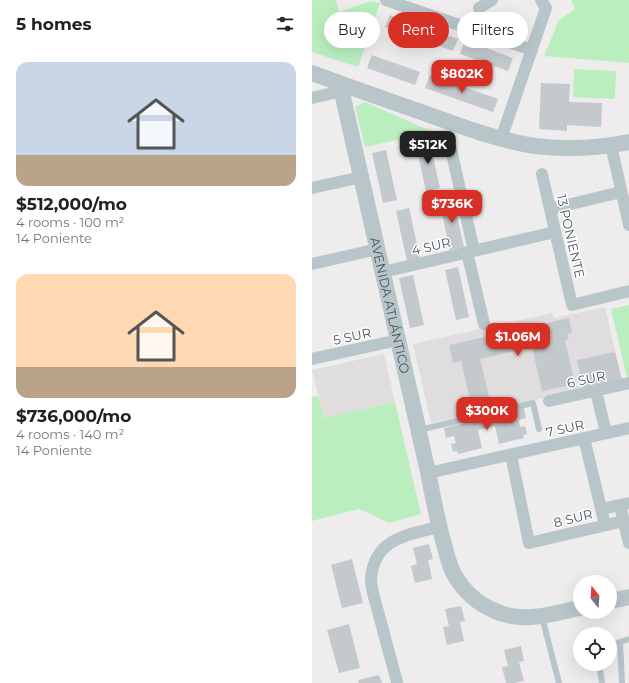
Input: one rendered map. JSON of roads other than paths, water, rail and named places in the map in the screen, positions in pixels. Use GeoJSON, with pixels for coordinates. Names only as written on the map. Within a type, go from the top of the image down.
{"type":"FeatureCollection","features":[{"type":"Feature","properties":{"kind":"street"},"geometry":{"type":"LineString","coordinates":[[386,0],[532,50]]}},
{"type":"Feature","properties":{"kind":"street"},"geometry":{"type":"LineString","coordinates":[[479,8],[492,0]]}},
{"type":"Feature","properties":{"kind":"street"},"geometry":{"type":"LineString","coordinates":[[501,139],[546,8],[541,0]]}},
{"type":"Feature","properties":{"kind":"street"},"geometry":{"type":"LineString","coordinates":[[312,72],[341,87],[501,139],[536,146],[556,148],[592,147],[629,142]]}},
{"type":"Feature","properties":{"kind":"street"},"geometry":{"type":"LineString","coordinates":[[312,98],[341,87]]}},
{"type":"Feature","properties":{"kind":"street","name":"AVENIDA ATLÁNTICO"},"geometry":{"type":"LineString","coordinates":[[341,87],[419,430],[439,527],[450,566],[455,576],[468,594],[487,608],[498,612],[531,618],[573,609]]}},
{"type":"Feature","properties":{"kind":"street"},"geometry":{"type":"LineString","coordinates":[[450,145],[484,324]]}},
{"type":"Feature","properties":{"kind":"street"},"geometry":{"type":"LineString","coordinates":[[611,145],[628,220]]}},
{"type":"Feature","properties":{"kind":"street","name":"13 PONIENTE"},"geometry":{"type":"LineString","coordinates":[[542,174],[572,305],[629,291]]}},
{"type":"Feature","properties":{"kind":"street"},"geometry":{"type":"LineString","coordinates":[[312,188],[362,177]]}},
{"type":"Feature","properties":{"kind":"street"},"geometry":{"type":"LineString","coordinates":[[550,209],[622,192]]}},
{"type":"Feature","properties":{"kind":"street","name":"4 SUR"},"geometry":{"type":"LineString","coordinates":[[383,272],[555,232]]}},
{"type":"Feature","properties":{"kind":"street"},"geometry":{"type":"LineString","coordinates":[[312,264],[378,249]]}},
{"type":"Feature","properties":{"kind":"street","name":"5 SUR"},"geometry":{"type":"LineString","coordinates":[[312,359],[398,340]]}},
{"type":"Feature","properties":{"kind":"street","name":"6 SUR"},"geometry":{"type":"LineString","coordinates":[[549,401],[629,383]]}},
{"type":"Feature","properties":{"kind":"street"},"geometry":{"type":"LineString","coordinates":[[596,390],[606,433]]}},
{"type":"Feature","properties":{"kind":"street","name":"7 SUR"},"geometry":{"type":"LineString","coordinates":[[437,471],[629,428]]}},
{"type":"Feature","properties":{"kind":"street"},"geometry":{"type":"LineString","coordinates":[[584,438],[605,525]]}},
{"type":"Feature","properties":{"kind":"street","name":"8 SUR"},"geometry":{"type":"LineString","coordinates":[[511,455],[529,544],[624,521]]}},
{"type":"Feature","properties":{"kind":"street"},"geometry":{"type":"LineString","coordinates":[[624,504],[624,521],[629,543]]}},
{"type":"Feature","properties":{"kind":"street","name":"8 SUR"},"geometry":{"type":"LineString","coordinates":[[601,510],[624,504]]}},
{"type":"Feature","properties":{"kind":"street"},"geometry":{"type":"LineString","coordinates":[[397,682],[373,593],[371,579],[373,566],[378,555],[386,546],[395,540],[404,536],[439,527]]}},
{"type":"Feature","properties":{"kind":"street"},"geometry":{"type":"LineString","coordinates":[[617,599],[629,596]]}},
{"type":"Feature","properties":{"kind":"lane"},"geometry":{"type":"LineString","coordinates":[[419,430],[533,403],[539,429]]}},
{"type":"Feature","properties":{"kind":"lane"},"geometry":{"type":"LineString","coordinates":[[542,616],[559,683]]}},
{"type":"Feature","properties":{"kind":"lane"},"geometry":{"type":"LineString","coordinates":[[617,643],[629,639]]}},
{"type":"Feature","properties":{"kind":"lane"},"geometry":{"type":"LineString","coordinates":[[620,642],[622,683]]}},
{"type":"Feature","properties":{"kind":"lane"},"geometry":{"type":"LineString","coordinates":[[600,671],[602,683]]}}]}
